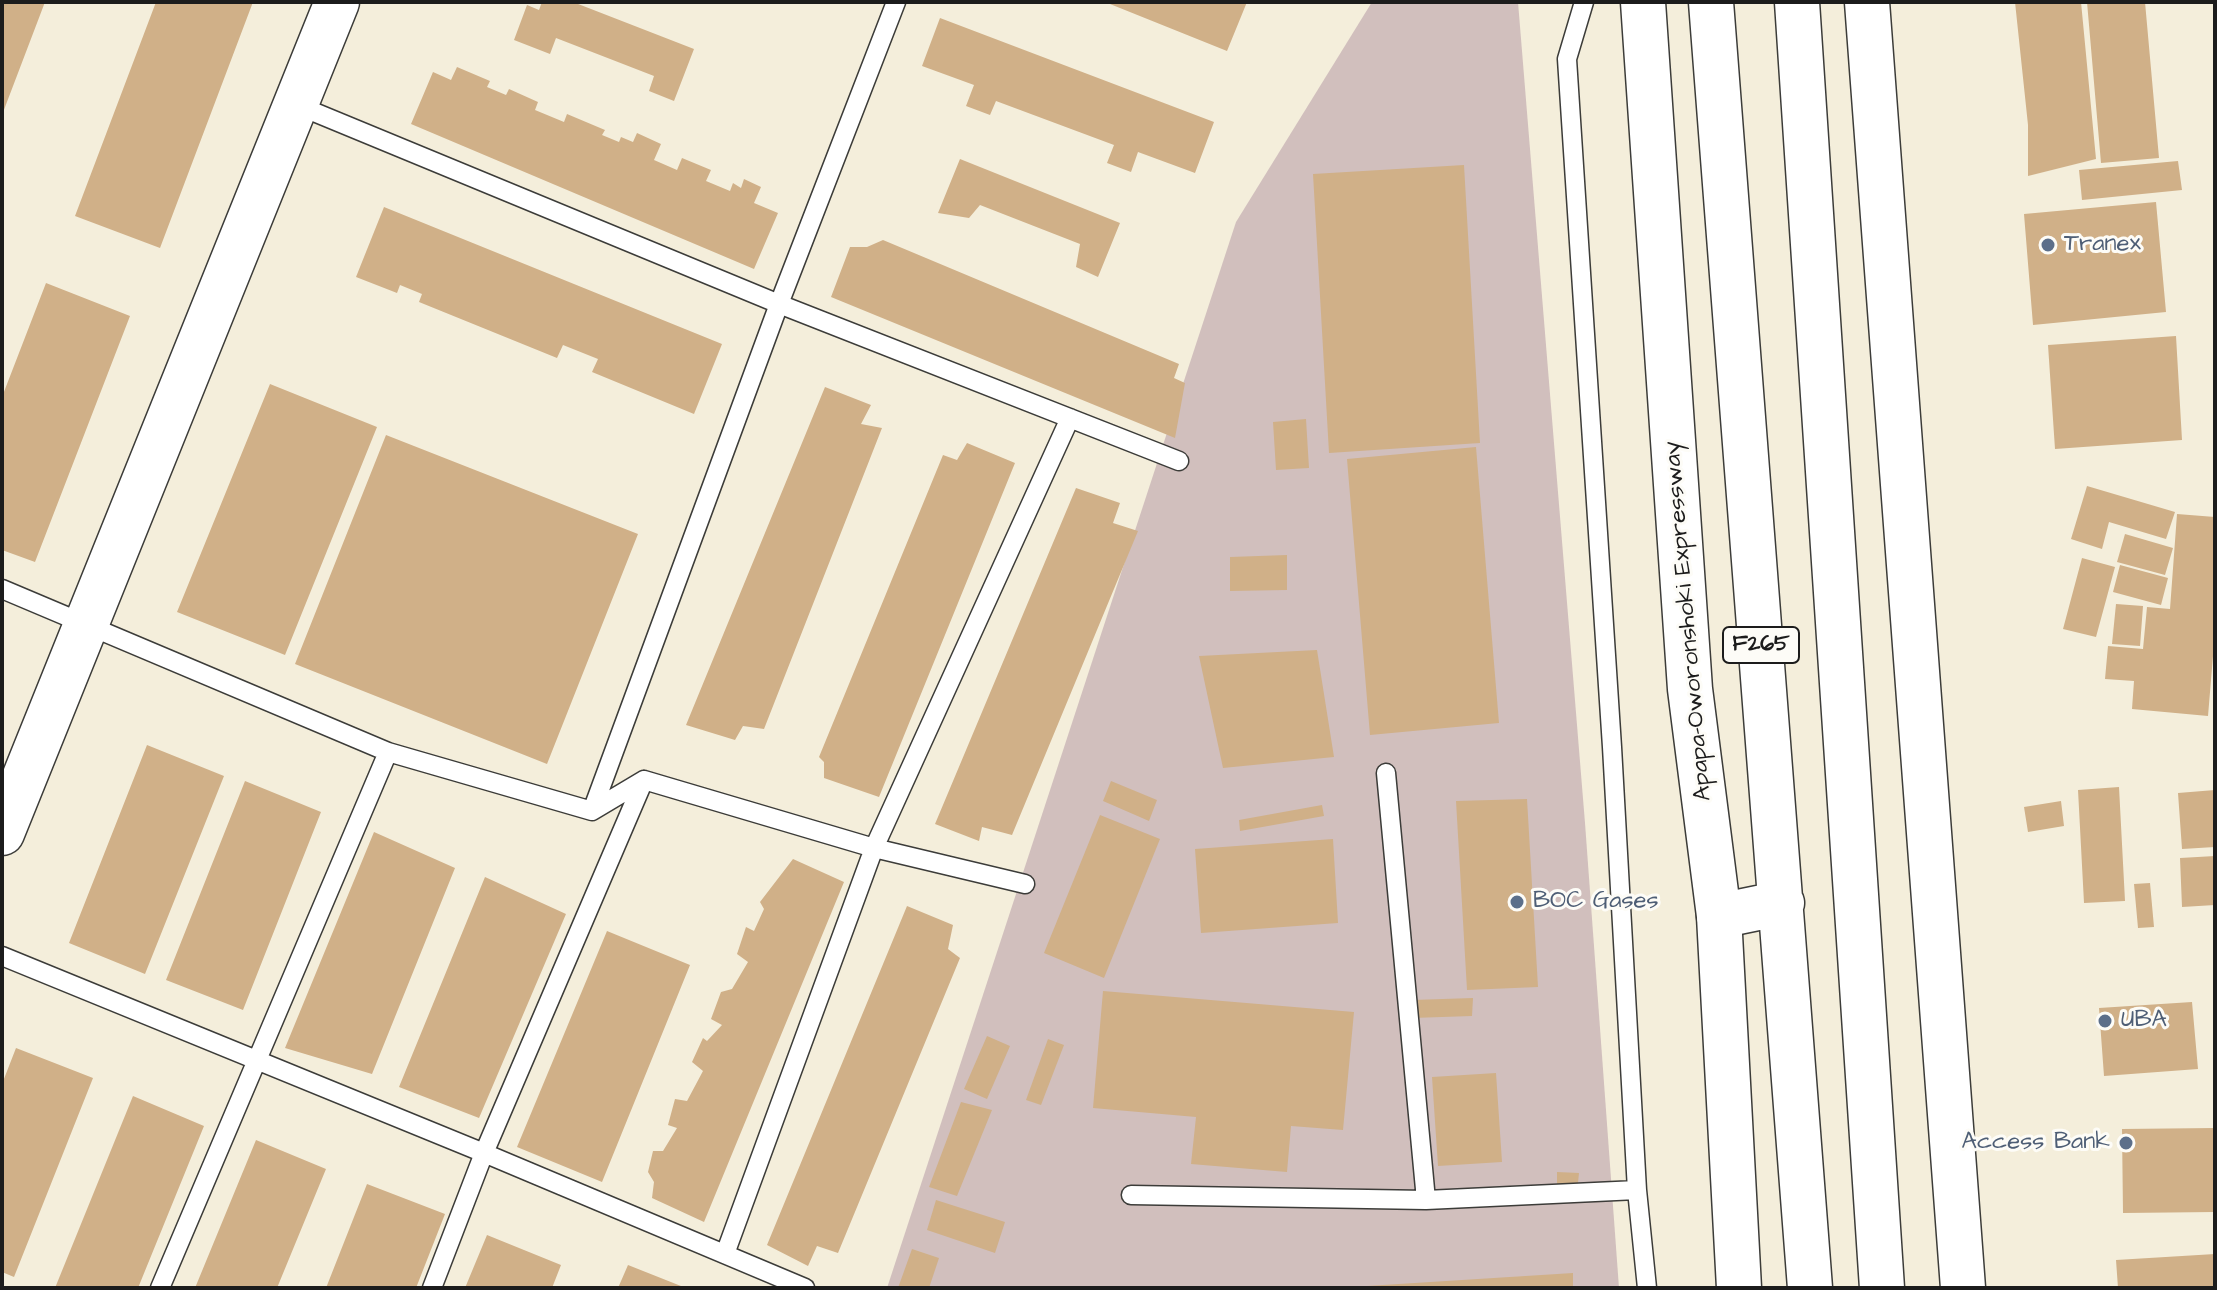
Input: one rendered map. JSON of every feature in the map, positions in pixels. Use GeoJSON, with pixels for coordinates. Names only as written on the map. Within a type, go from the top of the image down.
{"type":"FeatureCollection","features":[{"type":"Feature","properties":{"kind":"main road"},"geometry":{"type":"LineString","coordinates":[[2,833],[337,2]]}},
{"type":"Feature","properties":{"kind":"main road","name":"Apapa-Oworonshoki Expressway"},"geometry":{"type":"LineString","coordinates":[[1643,2],[1690,689],[1719,916],[1739,1288]]}},
{"type":"Feature","properties":{"kind":"main road","name":"F265"},"geometry":{"type":"LineString","coordinates":[[1711,2],[1810,1288]]}},
{"type":"Feature","properties":{"kind":"main road"},"geometry":{"type":"LineString","coordinates":[[1797,2],[1882,1288]]}},
{"type":"Feature","properties":{"kind":"main road"},"geometry":{"type":"LineString","coordinates":[[1867,2],[1963,1288]]}},
{"type":"Feature","properties":{"kind":"main road"},"geometry":{"type":"LineString","coordinates":[[1719,916],[1782,903]]}},
{"type":"Feature","properties":{"kind":"lane"},"geometry":{"type":"LineString","coordinates":[[592,811],[779,304],[896,2]]}},
{"type":"Feature","properties":{"kind":"lane"},"geometry":{"type":"LineString","coordinates":[[1584,2],[1567,59],[1612,747],[1637,1190],[1647,1288]]}},
{"type":"Feature","properties":{"kind":"lane"},"geometry":{"type":"LineString","coordinates":[[297,105],[779,304],[1179,461]]}},
{"type":"Feature","properties":{"kind":"lane"},"geometry":{"type":"LineString","coordinates":[[725,1254],[874,848],[1070,418]]}},
{"type":"Feature","properties":{"kind":"lane"},"geometry":{"type":"LineString","coordinates":[[2,589],[388,752],[592,811],[644,780],[874,848],[1025,884]]}},
{"type":"Feature","properties":{"kind":"lane"},"geometry":{"type":"LineString","coordinates":[[160,1288],[388,752]]}},
{"type":"Feature","properties":{"kind":"lane"},"geometry":{"type":"LineString","coordinates":[[1386,773],[1426,1200]]}},
{"type":"Feature","properties":{"kind":"lane"},"geometry":{"type":"LineString","coordinates":[[432,1288],[484,1153],[644,780]]}},
{"type":"Feature","properties":{"kind":"lane"},"geometry":{"type":"LineString","coordinates":[[2,956],[805,1288]]}},
{"type":"Feature","properties":{"kind":"lane"},"geometry":{"type":"LineString","coordinates":[[1131,1195],[1426,1200],[1637,1190]]}},
{"type":"Feature","properties":{"kind":"shaded area"},"geometry":{"type":"Polygon","coordinates":[[[1372,2],[1518,2],[1585,823],[1619,1288],[887,1288],[1236,222],[1372,2]]]}},
{"type":"Feature","properties":{"kind":"building"},"geometry":{"type":"Polygon","coordinates":[[[2,2],[45,2],[2,115],[2,2]]]}},
{"type":"Feature","properties":{"kind":"building"},"geometry":{"type":"Polygon","coordinates":[[[156,2],[253,2],[160,248],[75,216],[156,2]]]}},
{"type":"Feature","properties":{"kind":"building"},"geometry":{"type":"Polygon","coordinates":[[[542,2],[573,2],[694,49],[674,101],[649,91],[654,76],[556,38],[550,54],[514,40],[527,5],[539,10],[542,2]]]}},
{"type":"Feature","properties":{"kind":"building"},"geometry":{"type":"Polygon","coordinates":[[[1105,2],[1247,2],[1227,51],[1105,2]]]}},
{"type":"Feature","properties":{"kind":"building"},"geometry":{"type":"Polygon","coordinates":[[[2015,2],[2081,2],[2096,159],[2028,176],[2028,125],[2015,2]]]}},
{"type":"Feature","properties":{"kind":"building"},"geometry":{"type":"Polygon","coordinates":[[[2087,2],[2145,2],[2159,158],[2101,163],[2087,2]]]}},
{"type":"Feature","properties":{"kind":"building"},"geometry":{"type":"Polygon","coordinates":[[[940,18],[1214,122],[1195,173],[1138,152],[1131,172],[1107,163],[1114,145],[996,101],[990,115],[966,106],[974,85],[922,66],[940,18]]]}},
{"type":"Feature","properties":{"kind":"building"},"geometry":{"type":"Polygon","coordinates":[[[457,67],[490,81],[487,87],[506,95],[509,89],[538,102],[535,110],[564,122],[567,114],[605,130],[602,135],[619,142],[621,137],[633,142],[637,133],[661,144],[654,160],[677,170],[682,158],[711,170],[706,181],[730,191],[733,183],[741,188],[744,179],[761,187],[754,203],[778,213],[754,269],[411,124],[433,72],[451,80],[457,67]]]}},
{"type":"Feature","properties":{"kind":"building"},"geometry":{"type":"Polygon","coordinates":[[[960,159],[1120,223],[1098,277],[1076,267],[1080,244],[980,205],[969,218],[938,213],[960,159]]]}},
{"type":"Feature","properties":{"kind":"building"},"geometry":{"type":"Polygon","coordinates":[[[2178,161],[2182,190],[2082,200],[2079,170],[2178,161]]]}},
{"type":"Feature","properties":{"kind":"building"},"geometry":{"type":"Polygon","coordinates":[[[1464,165],[1480,443],[1329,453],[1313,174],[1464,165]]]}},
{"type":"Feature","properties":{"kind":"building"},"geometry":{"type":"Polygon","coordinates":[[[2156,202],[2166,312],[2033,325],[2024,214],[2156,202]]]}},
{"type":"Feature","properties":{"kind":"building"},"geometry":{"type":"Polygon","coordinates":[[[384,207],[722,344],[694,414],[592,372],[598,359],[563,345],[557,358],[419,302],[422,294],[400,285],[397,293],[356,277],[384,207]]]}},
{"type":"Feature","properties":{"kind":"building"},"geometry":{"type":"Polygon","coordinates":[[[883,240],[1179,364],[1174,378],[1185,383],[1175,438],[831,297],[850,247],[867,247],[883,240]]]}},
{"type":"Feature","properties":{"kind":"building"},"geometry":{"type":"Polygon","coordinates":[[[46,283],[130,316],[35,562],[2,550],[2,397],[46,283]]]}},
{"type":"Feature","properties":{"kind":"building"},"geometry":{"type":"Polygon","coordinates":[[[2176,336],[2182,440],[2055,449],[2048,345],[2176,336]]]}},
{"type":"Feature","properties":{"kind":"building"},"geometry":{"type":"Polygon","coordinates":[[[270,384],[377,427],[285,655],[177,612],[270,384]]]}},
{"type":"Feature","properties":{"kind":"building"},"geometry":{"type":"Polygon","coordinates":[[[825,387],[871,405],[861,424],[882,428],[764,729],[743,726],[735,740],[686,725],[825,387]]]}},
{"type":"Feature","properties":{"kind":"building"},"geometry":{"type":"Polygon","coordinates":[[[1306,419],[1309,468],[1276,470],[1273,422],[1306,419]]]}},
{"type":"Feature","properties":{"kind":"building"},"geometry":{"type":"Polygon","coordinates":[[[386,435],[638,534],[547,764],[295,664],[386,435]]]}},
{"type":"Feature","properties":{"kind":"building"},"geometry":{"type":"Polygon","coordinates":[[[967,443],[1015,463],[879,797],[824,778],[824,762],[819,757],[943,455],[957,460],[967,443]]]}},
{"type":"Feature","properties":{"kind":"building"},"geometry":{"type":"Polygon","coordinates":[[[1476,447],[1499,723],[1370,735],[1347,459],[1476,447]]]}},
{"type":"Feature","properties":{"kind":"building"},"geometry":{"type":"Polygon","coordinates":[[[2087,486],[2175,512],[2166,539],[2109,522],[2102,549],[2071,539],[2087,486]]]}},
{"type":"Feature","properties":{"kind":"building"},"geometry":{"type":"Polygon","coordinates":[[[1076,488],[1120,503],[1113,523],[1138,531],[1012,835],[982,827],[979,841],[935,824],[1076,488]]]}},
{"type":"Feature","properties":{"kind":"building"},"geometry":{"type":"Polygon","coordinates":[[[2177,514],[2215,517],[2215,632],[2208,716],[2132,709],[2134,681],[2105,679],[2108,646],[2143,649],[2147,607],[2170,609],[2177,514]]]}},
{"type":"Feature","properties":{"kind":"building"},"geometry":{"type":"Polygon","coordinates":[[[2125,534],[2173,548],[2165,575],[2117,562],[2125,534]]]}},
{"type":"Feature","properties":{"kind":"building"},"geometry":{"type":"Polygon","coordinates":[[[1287,555],[1287,590],[1230,591],[1230,557],[1287,555]]]}},
{"type":"Feature","properties":{"kind":"building"},"geometry":{"type":"Polygon","coordinates":[[[2082,558],[2115,567],[2096,637],[2063,629],[2082,558]]]}},
{"type":"Feature","properties":{"kind":"building"},"geometry":{"type":"Polygon","coordinates":[[[2120,565],[2168,578],[2161,605],[2113,592],[2120,565]]]}},
{"type":"Feature","properties":{"kind":"building"},"geometry":{"type":"Polygon","coordinates":[[[2116,604],[2143,606],[2140,646],[2112,644],[2116,604]]]}},
{"type":"Feature","properties":{"kind":"building"},"geometry":{"type":"Polygon","coordinates":[[[1317,650],[1334,757],[1223,768],[1199,656],[1317,650]]]}},
{"type":"Feature","properties":{"kind":"building"},"geometry":{"type":"Polygon","coordinates":[[[147,745],[224,776],[145,974],[69,943],[147,745]]]}},
{"type":"Feature","properties":{"kind":"building"},"geometry":{"type":"Polygon","coordinates":[[[245,781],[321,812],[243,1010],[166,980],[245,781]]]}},
{"type":"Feature","properties":{"kind":"building"},"geometry":{"type":"Polygon","coordinates":[[[1111,781],[1157,800],[1149,821],[1103,801],[1111,781]]]}},
{"type":"Feature","properties":{"kind":"building"},"geometry":{"type":"Polygon","coordinates":[[[2119,787],[2125,901],[2084,903],[2078,790],[2119,787]]]}},
{"type":"Feature","properties":{"kind":"building"},"geometry":{"type":"Polygon","coordinates":[[[2215,790],[2215,847],[2182,849],[2178,793],[2215,790]]]}},
{"type":"Feature","properties":{"kind":"building"},"geometry":{"type":"Polygon","coordinates":[[[1527,799],[1538,987],[1467,990],[1456,801],[1527,799]]]}},
{"type":"Feature","properties":{"kind":"building"},"geometry":{"type":"Polygon","coordinates":[[[2061,801],[2064,826],[2028,832],[2024,807],[2061,801]]]}},
{"type":"Feature","properties":{"kind":"building"},"geometry":{"type":"Polygon","coordinates":[[[1322,805],[1324,816],[1240,831],[1239,820],[1322,805]]]}},
{"type":"Feature","properties":{"kind":"building"},"geometry":{"type":"Polygon","coordinates":[[[1100,815],[1160,839],[1104,978],[1044,953],[1100,815]]]}},
{"type":"Feature","properties":{"kind":"building"},"geometry":{"type":"Polygon","coordinates":[[[374,832],[455,868],[372,1074],[285,1048],[374,832]]]}},
{"type":"Feature","properties":{"kind":"building"},"geometry":{"type":"Polygon","coordinates":[[[1333,839],[1338,923],[1201,933],[1195,849],[1333,839]]]}},
{"type":"Feature","properties":{"kind":"building"},"geometry":{"type":"Polygon","coordinates":[[[2215,856],[2215,905],[2182,907],[2180,858],[2215,856]]]}},
{"type":"Feature","properties":{"kind":"building"},"geometry":{"type":"Polygon","coordinates":[[[793,859],[844,882],[704,1222],[652,1198],[654,1182],[648,1172],[653,1151],[663,1151],[677,1128],[668,1125],[675,1099],[687,1101],[703,1071],[692,1062],[703,1038],[707,1041],[722,1025],[711,1019],[721,992],[732,989],[748,962],[737,954],[746,927],[754,931],[764,909],[760,902],[793,859]]]}},
{"type":"Feature","properties":{"kind":"building"},"geometry":{"type":"Polygon","coordinates":[[[485,877],[566,914],[479,1118],[399,1087],[485,877]]]}},
{"type":"Feature","properties":{"kind":"building"},"geometry":{"type":"Polygon","coordinates":[[[2150,883],[2154,927],[2138,928],[2134,884],[2150,883]]]}},
{"type":"Feature","properties":{"kind":"building"},"geometry":{"type":"Polygon","coordinates":[[[907,906],[953,925],[948,949],[960,958],[838,1253],[817,1246],[808,1266],[767,1245],[907,906]]]}},
{"type":"Feature","properties":{"kind":"building"},"geometry":{"type":"Polygon","coordinates":[[[607,931],[690,965],[602,1182],[517,1147],[607,931]]]}},
{"type":"Feature","properties":{"kind":"building"},"geometry":{"type":"Polygon","coordinates":[[[1103,991],[1354,1012],[1343,1130],[1291,1126],[1287,1172],[1191,1164],[1196,1117],[1093,1108],[1103,991]]]}},
{"type":"Feature","properties":{"kind":"building"},"geometry":{"type":"Polygon","coordinates":[[[1473,998],[1472,1016],[1412,1018],[1412,1000],[1473,998]]]}},
{"type":"Feature","properties":{"kind":"building"},"geometry":{"type":"Polygon","coordinates":[[[2192,1002],[2198,1069],[2104,1076],[2099,1008],[2192,1002]]]}},
{"type":"Feature","properties":{"kind":"building"},"geometry":{"type":"Polygon","coordinates":[[[987,1036],[1010,1046],[987,1099],[964,1089],[987,1036]]]}},
{"type":"Feature","properties":{"kind":"building"},"geometry":{"type":"Polygon","coordinates":[[[1048,1039],[1064,1045],[1041,1105],[1026,1100],[1048,1039]]]}},
{"type":"Feature","properties":{"kind":"building"},"geometry":{"type":"Polygon","coordinates":[[[16,1048],[93,1078],[14,1277],[2,1272],[2,1084],[16,1048]]]}},
{"type":"Feature","properties":{"kind":"building"},"geometry":{"type":"Polygon","coordinates":[[[1496,1073],[1502,1162],[1438,1166],[1432,1077],[1496,1073]]]}},
{"type":"Feature","properties":{"kind":"building"},"geometry":{"type":"Polygon","coordinates":[[[133,1096],[204,1126],[138,1288],[55,1288],[133,1096]]]}},
{"type":"Feature","properties":{"kind":"building"},"geometry":{"type":"Polygon","coordinates":[[[961,1102],[992,1110],[957,1196],[929,1187],[961,1102]]]}},
{"type":"Feature","properties":{"kind":"building"},"geometry":{"type":"Polygon","coordinates":[[[2215,1128],[2215,1212],[2123,1213],[2122,1129],[2215,1128]]]}},
{"type":"Feature","properties":{"kind":"building"},"geometry":{"type":"Polygon","coordinates":[[[256,1140],[326,1169],[277,1288],[195,1288],[256,1140]]]}},
{"type":"Feature","properties":{"kind":"building"},"geometry":{"type":"Polygon","coordinates":[[[1557,1172],[1579,1173],[1577,1192],[1557,1191],[1557,1172]]]}},
{"type":"Feature","properties":{"kind":"building"},"geometry":{"type":"Polygon","coordinates":[[[367,1184],[445,1214],[416,1288],[326,1288],[367,1184]]]}},
{"type":"Feature","properties":{"kind":"building"},"geometry":{"type":"Polygon","coordinates":[[[936,1200],[1005,1222],[995,1253],[927,1230],[936,1200]]]}},
{"type":"Feature","properties":{"kind":"building"},"geometry":{"type":"Polygon","coordinates":[[[487,1235],[561,1265],[552,1288],[465,1288],[487,1235]]]}},
{"type":"Feature","properties":{"kind":"building"},"geometry":{"type":"Polygon","coordinates":[[[912,1249],[939,1258],[929,1288],[898,1288],[912,1249]]]}},
{"type":"Feature","properties":{"kind":"building"},"geometry":{"type":"Polygon","coordinates":[[[2215,1254],[2215,1288],[2118,1288],[2116,1260],[2215,1254]]]}},
{"type":"Feature","properties":{"kind":"building"},"geometry":{"type":"Polygon","coordinates":[[[628,1265],[686,1288],[618,1288],[628,1265]]]}},
{"type":"Feature","properties":{"kind":"building"},"geometry":{"type":"Polygon","coordinates":[[[1573,1273],[1573,1288],[1367,1286],[1573,1273]]]}},
{"type":"Feature","properties":{"kind":"place","name":"Tranex"},"geometry":{"type":"Point","coordinates":[2048,245]}},
{"type":"Feature","properties":{"kind":"place","name":"BOC Gases"},"geometry":{"type":"Point","coordinates":[1517,902]}},
{"type":"Feature","properties":{"kind":"place","name":"UBA"},"geometry":{"type":"Point","coordinates":[2105,1021]}},
{"type":"Feature","properties":{"kind":"place","name":"Access Bank"},"geometry":{"type":"Point","coordinates":[2126,1143]}}]}
